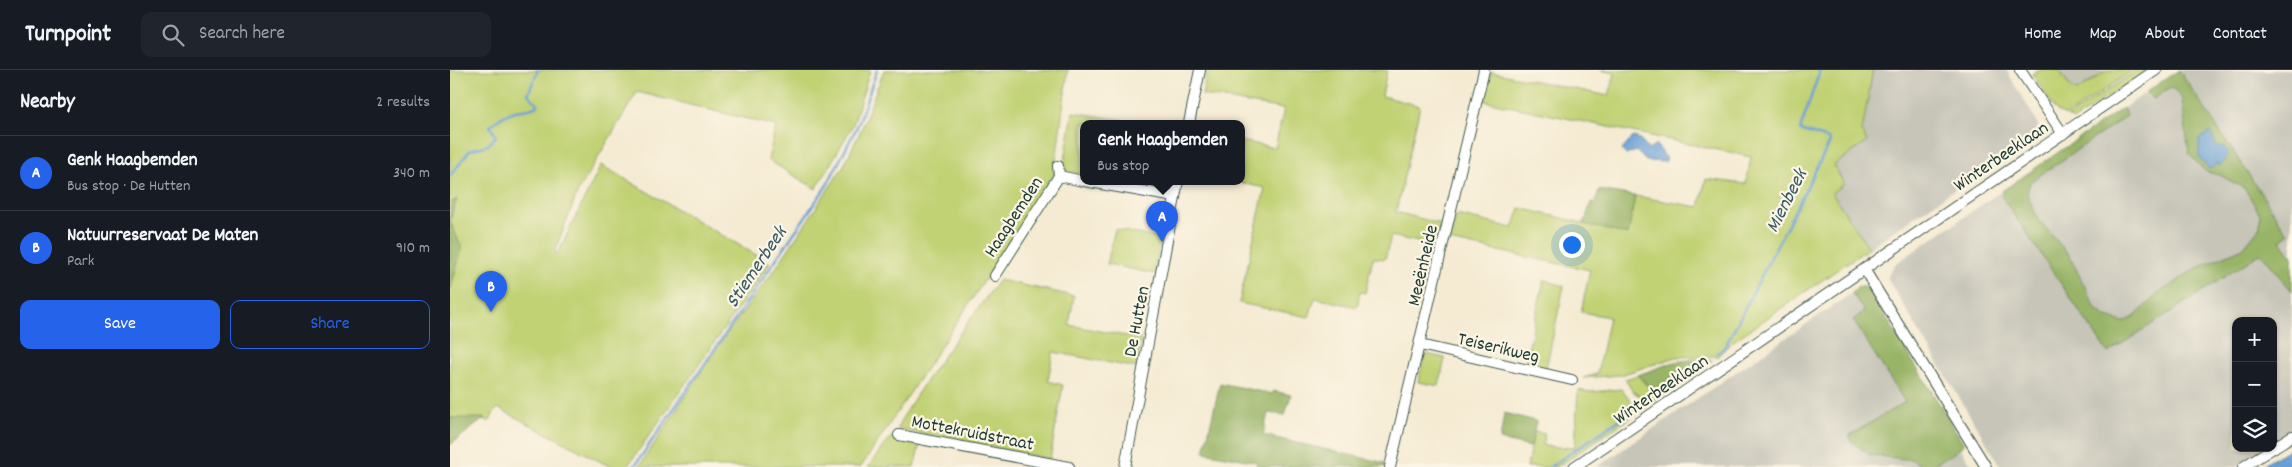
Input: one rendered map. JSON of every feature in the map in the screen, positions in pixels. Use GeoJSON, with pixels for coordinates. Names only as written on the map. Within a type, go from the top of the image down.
{"type":"FeatureCollection","features":[{"type":"Feature","properties":{"kind":"street"},"geometry":{"type":"LineString","coordinates":[[1190,120],[1200,70]]}},
{"type":"Feature","properties":{"kind":"street","name":"Meeënheide"},"geometry":{"type":"LineString","coordinates":[[1390,467],[1484,70]]}},
{"type":"Feature","properties":{"kind":"street"},"geometry":{"type":"LineString","coordinates":[[2020,70],[2063,134]]}},
{"type":"Feature","properties":{"kind":"street","name":"Winterbeeklaan"},"geometry":{"type":"LineString","coordinates":[[1574,467],[2156,70]]}},
{"type":"Feature","properties":{"kind":"street","name":"Haagbemden"},"geometry":{"type":"LineString","coordinates":[[995,276],[1058,171],[1080,179]]}},
{"type":"Feature","properties":{"kind":"street","name":"Haagbemden"},"geometry":{"type":"LineString","coordinates":[[1107,185],[1175,197]]}},
{"type":"Feature","properties":{"kind":"street","name":"De Hutten"},"geometry":{"type":"LineString","coordinates":[[1125,467],[1177,185]]}},
{"type":"Feature","properties":{"kind":"street"},"geometry":{"type":"LineString","coordinates":[[1864,270],[1986,467]]}},
{"type":"Feature","properties":{"kind":"street","name":"Teiserikweg"},"geometry":{"type":"LineString","coordinates":[[1420,345],[1572,380]]}},
{"type":"Feature","properties":{"kind":"street","name":"Mottekruidstraat"},"geometry":{"type":"LineString","coordinates":[[899,435],[1069,467]]}},
{"type":"Feature","properties":{"kind":"street"},"geometry":{"type":"LineString","coordinates":[[2277,445],[2292,436]]}},
{"type":"Feature","properties":{"kind":"street"},"geometry":{"type":"LineString","coordinates":[[2243,467],[2267,452]]}},
{"type":"Feature","properties":{"kind":"shaded area"},"geometry":{"type":"Polygon","coordinates":[[[1873,70],[2006,70],[2038,124],[2037,133],[1869,248],[1832,193],[1844,184],[1834,165],[1862,132],[1873,70]]]}},
{"type":"Feature","properties":{"kind":"shaded area"},"geometry":{"type":"Polygon","coordinates":[[[2035,70],[2129,70],[2065,113],[2047,91],[2035,70]]]}},
{"type":"Feature","properties":{"kind":"shaded area"},"geometry":{"type":"Polygon","coordinates":[[[2179,70],[2292,70],[2292,432],[2277,441],[2277,317],[2232,317],[2232,452],[2259,452],[2235,467],[2001,467],[1887,278],[1895,264],[2179,70]]]}},
{"type":"Feature","properties":{"kind":"shaded area"},"geometry":{"type":"Polygon","coordinates":[[[1852,293],[1862,298],[1973,467],[1597,467],[1852,293]]]}},
{"type":"Feature","properties":{"kind":"green space"},"geometry":{"type":"Polygon","coordinates":[[[450,70],[870,70],[853,125],[816,189],[768,160],[776,126],[637,92],[578,191],[555,251],[557,255],[601,165],[770,263],[627,467],[611,467],[498,408],[490,421],[450,418],[450,70]]]}},
{"type":"Feature","properties":{"kind":"green space"},"geometry":{"type":"Polygon","coordinates":[[[884,70],[1068,70],[1054,175],[861,467],[639,467],[720,343],[776,268],[843,167],[862,128],[884,70]]]}},
{"type":"Feature","properties":{"kind":"green space"},"geometry":{"type":"Polygon","coordinates":[[[1207,70],[1387,70],[1382,96],[1420,106],[1396,212],[1441,224],[1436,246],[1391,236],[1385,259],[1373,258],[1365,293],[1360,292],[1357,307],[1315,298],[1309,317],[1239,303],[1265,188],[1245,184],[1245,142],[1275,148],[1284,109],[1202,95],[1207,70]]]}},
{"type":"Feature","properties":{"kind":"green space"},"geometry":{"type":"Polygon","coordinates":[[[1600,70],[1873,70],[1862,132],[1867,142],[1834,165],[1844,184],[1832,193],[1869,248],[1732,342],[1718,356],[1676,357],[1621,375],[1583,378],[1597,374],[1609,317],[1581,312],[1590,270],[1449,241],[1457,215],[1513,228],[1520,208],[1628,234],[1635,196],[1699,207],[1706,179],[1746,184],[1751,157],[1485,101],[1491,72],[1609,96],[1615,73],[1600,70]]]}},
{"type":"Feature","properties":{"kind":"green space"},"geometry":{"type":"Polygon","coordinates":[[[2038,70],[2059,70],[2072,89],[2077,91],[2108,70],[2133,70],[2066,116],[2057,112],[2032,74],[2038,70]]]}},
{"type":"Feature","properties":{"kind":"green space"},"geometry":{"type":"Polygon","coordinates":[[[2137,70],[2147,70],[2074,120],[2068,117],[2137,70]]]}},
{"type":"Feature","properties":{"kind":"green space"},"geometry":{"type":"Polygon","coordinates":[[[2179,70],[2288,234],[2280,240],[2292,257],[2292,291],[2261,253],[2108,353],[2002,197],[2002,191],[2123,108],[2127,116],[2030,182],[2027,194],[2038,219],[2069,255],[2096,309],[2106,317],[2123,322],[2134,317],[2159,293],[2197,268],[2243,248],[2260,227],[2260,214],[2245,189],[2220,175],[2206,172],[2189,154],[2182,99],[2174,89],[2169,88],[2154,99],[2146,92],[2179,70]]]}},
{"type":"Feature","properties":{"kind":"green space"},"geometry":{"type":"Polygon","coordinates":[[[1073,112],[1123,120],[1080,120],[1080,174],[1063,171],[1073,112]]]}},
{"type":"Feature","properties":{"kind":"green space"},"geometry":{"type":"Polygon","coordinates":[[[1599,190],[1635,196],[1628,235],[1584,224],[1591,202],[1595,203],[1599,190]]]}},
{"type":"Feature","properties":{"kind":"green space"},"geometry":{"type":"Polygon","coordinates":[[[457,199],[450,221],[450,203],[457,199]]]}},
{"type":"Feature","properties":{"kind":"green space"},"geometry":{"type":"Polygon","coordinates":[[[450,221],[462,248],[450,292],[450,221]]]}},
{"type":"Feature","properties":{"kind":"green space"},"geometry":{"type":"Polygon","coordinates":[[[1115,229],[1160,239],[1155,274],[1107,264],[1115,229]]]}},
{"type":"Feature","properties":{"kind":"green space"},"geometry":{"type":"Polygon","coordinates":[[[999,280],[1074,296],[1069,325],[1141,339],[1137,368],[1053,352],[1048,381],[1063,385],[1050,459],[898,429],[926,380],[999,280]]]}},
{"type":"Feature","properties":{"kind":"green space"},"geometry":{"type":"Polygon","coordinates":[[[1544,280],[1564,286],[1546,368],[1525,363],[1544,280]]]}},
{"type":"Feature","properties":{"kind":"green space"},"geometry":{"type":"Polygon","coordinates":[[[1858,286],[1868,288],[1964,444],[1954,453],[1929,467],[1923,467],[1913,460],[1870,455],[1851,441],[1850,435],[1905,402],[1853,320],[1864,311],[1852,293],[1858,286]]]}},
{"type":"Feature","properties":{"kind":"green space"},"geometry":{"type":"Polygon","coordinates":[[[1425,354],[1445,358],[1439,386],[1418,382],[1425,354]]]}},
{"type":"Feature","properties":{"kind":"green space"},"geometry":{"type":"Polygon","coordinates":[[[1703,360],[1712,360],[1651,402],[1633,392],[1625,379],[1638,375],[1645,384],[1666,384],[1703,360]]]}},
{"type":"Feature","properties":{"kind":"green space"},"geometry":{"type":"Polygon","coordinates":[[[1703,360],[1656,388],[1650,388],[1638,375],[1674,362],[1703,360]]]}},
{"type":"Feature","properties":{"kind":"green space"},"geometry":{"type":"Polygon","coordinates":[[[1220,383],[1272,394],[1273,391],[1291,395],[1285,415],[1268,413],[1263,435],[1385,463],[1384,467],[1256,467],[1257,462],[1204,452],[1220,383]]]}},
{"type":"Feature","properties":{"kind":"green space"},"geometry":{"type":"Polygon","coordinates":[[[1622,389],[1636,408],[1634,415],[1557,467],[1527,467],[1534,432],[1545,434],[1543,446],[1575,448],[1578,390],[1591,392],[1622,389]]]}},
{"type":"Feature","properties":{"kind":"green space"},"geometry":{"type":"Polygon","coordinates":[[[1504,413],[1536,421],[1531,447],[1500,440],[1504,413]]]}},
{"type":"Feature","properties":{"kind":"green space"},"geometry":{"type":"Polygon","coordinates":[[[450,418],[485,418],[450,445],[450,418]]]}},
{"type":"Feature","properties":{"kind":"green space"},"geometry":{"type":"Polygon","coordinates":[[[892,437],[920,444],[914,467],[868,467],[888,440],[892,437]]]}},
{"type":"Feature","properties":{"kind":"water"},"geometry":{"type":"Polygon","coordinates":[[[2211,132],[2216,146],[2224,147],[2229,153],[2220,166],[2215,163],[2214,168],[2208,169],[2199,158],[2199,139],[2211,132]]]}},
{"type":"Feature","properties":{"kind":"water"},"geometry":{"type":"Polygon","coordinates":[[[1633,137],[1638,138],[1649,150],[1655,144],[1667,160],[1665,162],[1646,161],[1636,151],[1626,155],[1622,150],[1633,137]]]}},
{"type":"Feature","properties":{"kind":"water"},"geometry":{"type":"Polygon","coordinates":[[[2292,447],[2292,467],[2260,467],[2292,447]]]}},
{"type":"Feature","properties":{"kind":"waterway"},"geometry":{"type":"LineString","coordinates":[[450,176],[470,150],[488,145],[496,136],[490,126],[512,112],[530,109],[538,105],[528,94],[538,70]]}},
{"type":"Feature","properties":{"kind":"waterway","name":"Stiemerbeek"},"geometry":{"type":"LineString","coordinates":[[634,467],[827,185],[857,127],[877,70]]}},
{"type":"Feature","properties":{"kind":"waterway","name":"Mienbeek"},"geometry":{"type":"LineString","coordinates":[[1717,353],[1725,347],[1830,142],[1828,139],[1800,130],[1820,70]]}},
{"type":"Feature","properties":{"kind":"waterway","name":"Mienbeek"},"geometry":{"type":"LineString","coordinates":[[1671,384],[1701,364]]}},
{"type":"Feature","properties":{"kind":"waterway","name":"Mienbeek"},"geometry":{"type":"LineString","coordinates":[[1550,467],[1628,414]]}},
{"type":"Feature","properties":{"kind":"place","name":"Genk Haagbemden"},"geometry":{"type":"Point","coordinates":[1162,242]}},
{"type":"Feature","properties":{"kind":"place","name":"Natuurreservaat De Maten"},"geometry":{"type":"Point","coordinates":[491,312]}}]}
